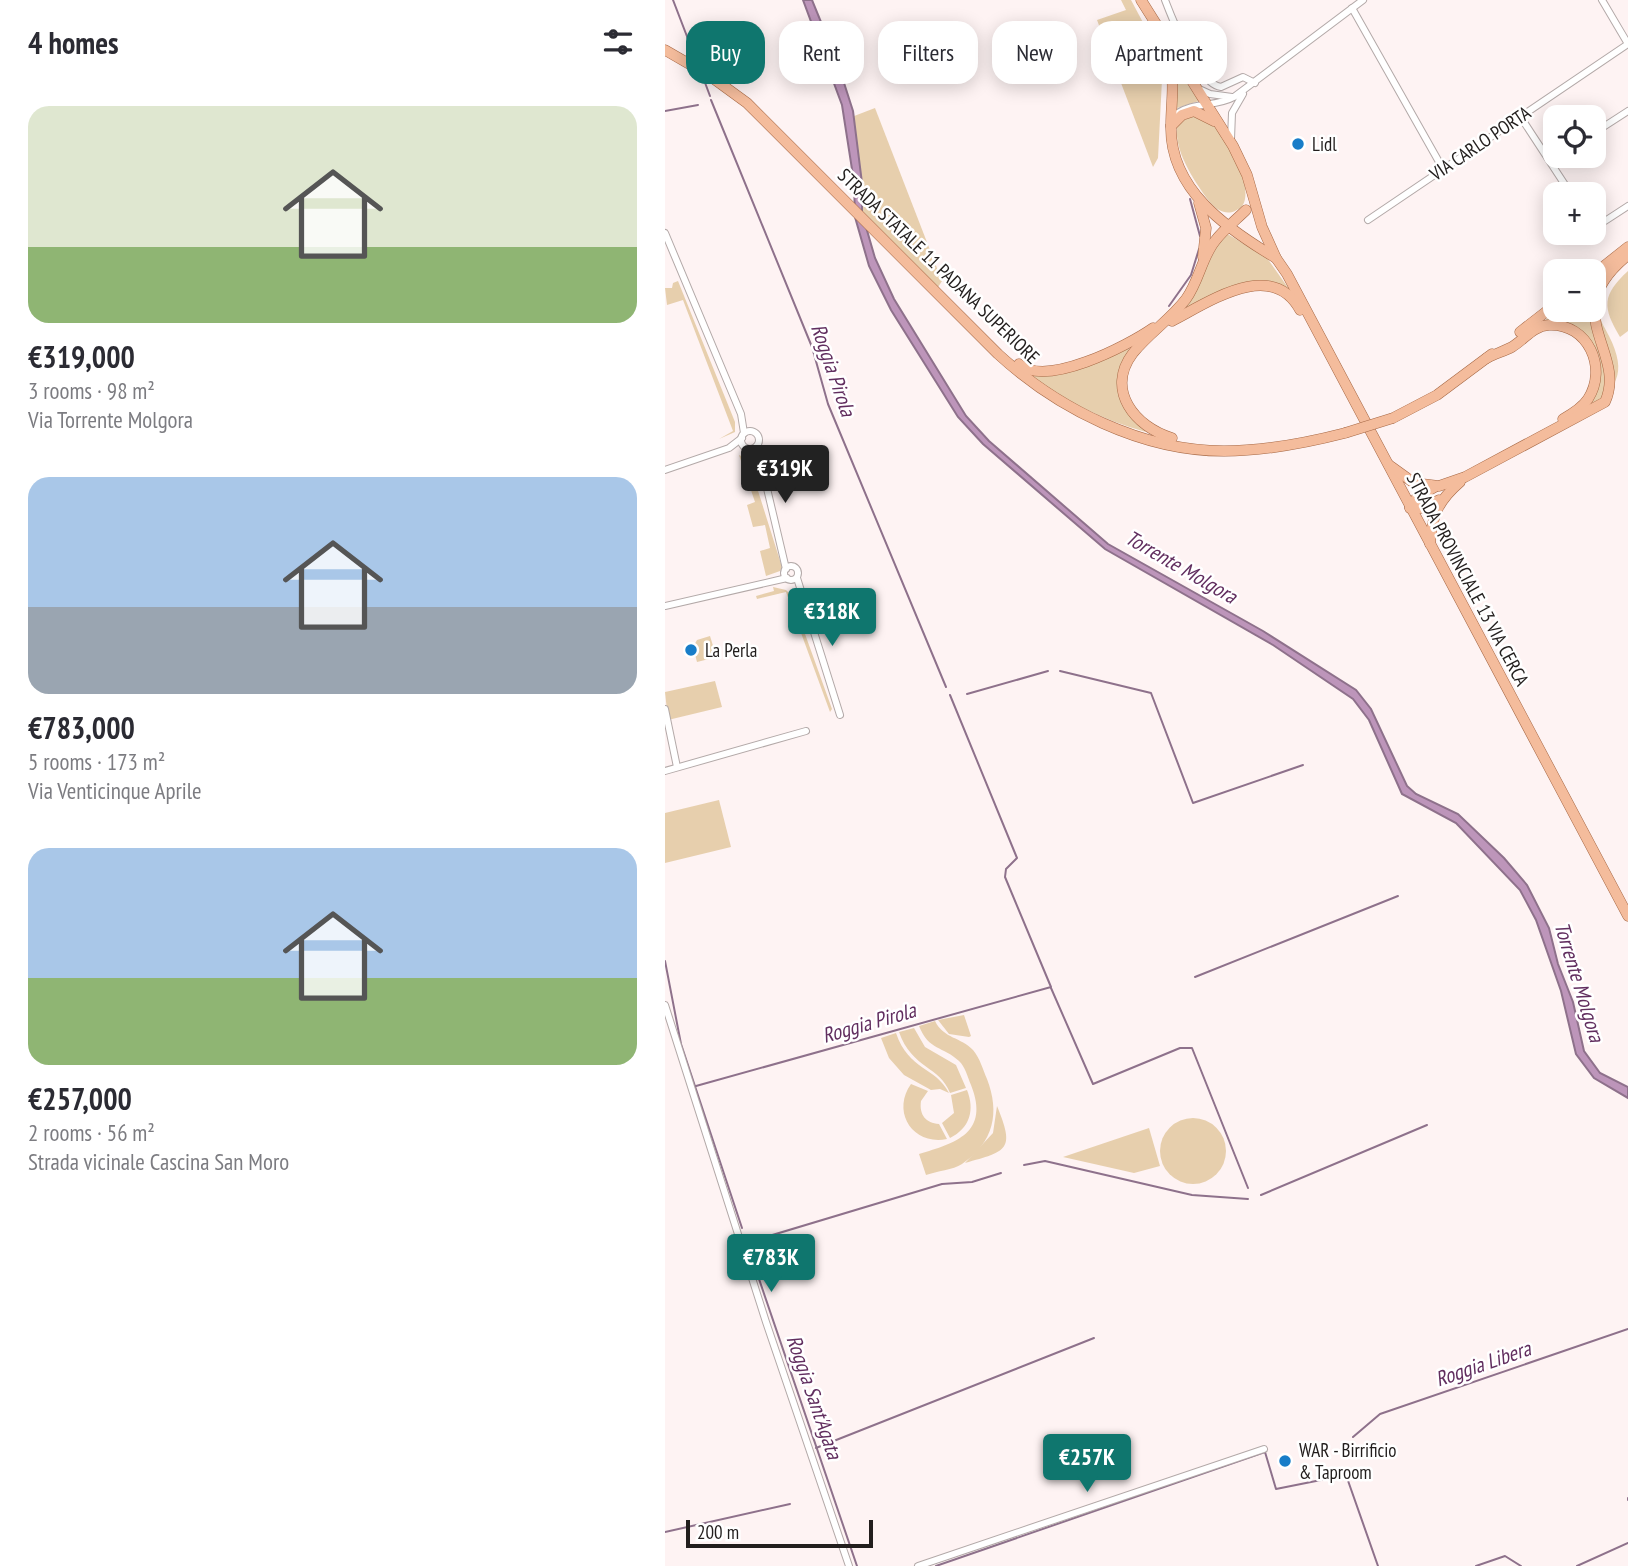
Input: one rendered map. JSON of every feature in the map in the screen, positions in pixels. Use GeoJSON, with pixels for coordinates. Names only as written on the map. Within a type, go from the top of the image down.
{"type":"FeatureCollection","features":[{"type":"Feature","properties":{"kind":"main road","name":"STRADA PROVINCIALE 13 VIA CERCA"},"geometry":{"type":"LineString","coordinates":[[1141,0],[1152,21]]}},
{"type":"Feature","properties":{"kind":"main road","name":"STRADA STATALE 11 PADANA SUPERIORE"},"geometry":{"type":"LineString","coordinates":[[665,50],[710,76],[747,103],[959,316],[1020,373],[1072,408],[1141,436],[1216,451],[1272,448],[1345,433],[1393,418],[1437,395],[1543,314]]}},
{"type":"Feature","properties":{"kind":"main road","name":"STRADA PROVINCIALE 13 VIA CERCA"},"geometry":{"type":"LineString","coordinates":[[1173,84],[1171,125],[1177,158],[1197,196],[1227,229],[1276,258]]}},
{"type":"Feature","properties":{"kind":"main road","name":"STRADA PROVINCIALE 13 VIA CERCA"},"geometry":{"type":"LineString","coordinates":[[1191,84],[1233,146],[1247,175],[1252,199],[1276,258],[1287,274],[1628,916]]}},
{"type":"Feature","properties":{"kind":"main road"},"geometry":{"type":"LineString","coordinates":[[1171,125],[1182,115],[1194,111],[1217,124]]}},
{"type":"Feature","properties":{"kind":"main road"},"geometry":{"type":"LineString","coordinates":[[1197,196],[1206,228],[1201,270]]}},
{"type":"Feature","properties":{"kind":"main road"},"geometry":{"type":"LineString","coordinates":[[1216,451],[1149,429],[1134,417],[1126,404],[1123,382],[1131,357],[1165,324],[1190,294],[1216,239],[1246,210],[1252,199]]}},
{"type":"Feature","properties":{"kind":"main road"},"geometry":{"type":"LineString","coordinates":[[1209,211],[1226,217],[1246,210]]}},
{"type":"Feature","properties":{"kind":"main road"},"geometry":{"type":"LineString","coordinates":[[1606,264],[1628,247]]}},
{"type":"Feature","properties":{"kind":"main road"},"geometry":{"type":"LineString","coordinates":[[1613,337],[1602,315],[1601,293],[1609,273],[1628,255]]}},
{"type":"Feature","properties":{"kind":"main road"},"geometry":{"type":"LineString","coordinates":[[1165,324],[1245,287],[1269,285],[1296,303],[1318,345],[1348,389]]}},
{"type":"Feature","properties":{"kind":"main road"},"geometry":{"type":"LineString","coordinates":[[959,316],[981,329],[1023,367],[1045,372],[1071,367],[1146,332],[1176,312]]}},
{"type":"Feature","properties":{"kind":"main road"},"geometry":{"type":"LineString","coordinates":[[1487,358],[1547,325],[1570,329],[1589,345],[1597,369],[1589,398],[1580,408],[1531,441]]}},
{"type":"Feature","properties":{"kind":"main road"},"geometry":{"type":"LineString","coordinates":[[1410,508],[1426,508],[1442,491],[1465,477],[1599,406],[1614,392],[1621,376]]}},
{"type":"Feature","properties":{"kind":"main road"},"geometry":{"type":"LineString","coordinates":[[1386,463],[1414,483],[1442,491]]}},
{"type":"Feature","properties":{"kind":"main road"},"geometry":{"type":"LineString","coordinates":[[1410,508],[1417,496],[1442,491]]}},
{"type":"Feature","properties":{"kind":"main road"},"geometry":{"type":"LineString","coordinates":[[1430,545],[1433,515],[1442,491]]}},
{"type":"Feature","properties":{"kind":"street"},"geometry":{"type":"LineString","coordinates":[[1165,0],[1179,34],[1207,81],[1220,87],[1243,77],[1255,83]]}},
{"type":"Feature","properties":{"kind":"street"},"geometry":{"type":"LineString","coordinates":[[1171,125],[1180,111],[1234,97],[1363,0]]}},
{"type":"Feature","properties":{"kind":"street"},"geometry":{"type":"LineString","coordinates":[[1602,0],[1628,44]]}},
{"type":"Feature","properties":{"kind":"street"},"geometry":{"type":"LineString","coordinates":[[1352,8],[1443,169]]}},
{"type":"Feature","properties":{"kind":"street","name":"VIA CARLO PORTA"},"geometry":{"type":"LineString","coordinates":[[1368,220],[1628,44]]}},
{"type":"Feature","properties":{"kind":"street"},"geometry":{"type":"LineString","coordinates":[[1193,84],[1210,94],[1234,97]]}},
{"type":"Feature","properties":{"kind":"street"},"geometry":{"type":"LineString","coordinates":[[1233,146],[1230,120],[1246,89]]}},
{"type":"Feature","properties":{"kind":"street"},"geometry":{"type":"LineString","coordinates":[[1606,125],[1628,111]]}},
{"type":"Feature","properties":{"kind":"street"},"geometry":{"type":"LineString","coordinates":[[1520,117],[1543,150]]}},
{"type":"Feature","properties":{"kind":"street"},"geometry":{"type":"LineString","coordinates":[[1606,220],[1628,206]]}},
{"type":"Feature","properties":{"kind":"street"},"geometry":{"type":"LineString","coordinates":[[665,233],[741,414],[759,438],[758,464],[790,574],[798,589],[841,715]]}},
{"type":"Feature","properties":{"kind":"street"},"geometry":{"type":"LineString","coordinates":[[741,414],[747,448],[758,464]]}},
{"type":"Feature","properties":{"kind":"street"},"geometry":{"type":"LineString","coordinates":[[665,470],[729,447],[743,436],[754,432]]}},
{"type":"Feature","properties":{"kind":"street"},"geometry":{"type":"LineString","coordinates":[[729,447],[757,446]]}},
{"type":"Feature","properties":{"kind":"street"},"geometry":{"type":"LineString","coordinates":[[665,606],[790,574]]}},
{"type":"Feature","properties":{"kind":"street"},"geometry":{"type":"LineString","coordinates":[[665,709],[677,767]]}},
{"type":"Feature","properties":{"kind":"street"},"geometry":{"type":"LineString","coordinates":[[665,771],[806,731]]}},
{"type":"Feature","properties":{"kind":"street"},"geometry":{"type":"LineString","coordinates":[[665,1006],[762,1310],[849,1566]]}},
{"type":"Feature","properties":{"kind":"street"},"geometry":{"type":"LineString","coordinates":[[918,1566],[1264,1449]]}},
{"type":"Feature","properties":{"kind":"shaded area","name":"Torrente Molgora"},"geometry":{"type":"Polygon","coordinates":[[[803,0],[812,0],[821,21],[811,21],[803,0]]]}},
{"type":"Feature","properties":{"kind":"shaded area"},"geometry":{"type":"Polygon","coordinates":[[[1121,0],[1131,0],[1142,21],[1097,20],[1126,10],[1121,0]]]}},
{"type":"Feature","properties":{"kind":"shaded area","name":"Torrente Molgora"},"geometry":{"type":"Polygon","coordinates":[[[834,84],[844,84],[853,111],[862,183],[862,213],[875,258],[894,299],[966,416],[989,441],[1108,544],[1263,631],[1356,690],[1371,709],[1407,786],[1416,794],[1458,814],[1504,858],[1527,885],[1549,928],[1558,964],[1573,1002],[1584,1051],[1600,1073],[1628,1087],[1628,1098],[1594,1078],[1576,1054],[1561,991],[1536,920],[1520,890],[1456,823],[1402,794],[1369,720],[1353,699],[1273,645],[1105,549],[983,444],[958,417],[891,310],[869,266],[855,217],[854,182],[842,105],[834,84]]]}},
{"type":"Feature","properties":{"kind":"shaded area"},"geometry":{"type":"Polygon","coordinates":[[[1121,84],[1162,84],[1158,158],[1153,167],[1121,84]]]}},
{"type":"Feature","properties":{"kind":"shaded area"},"geometry":{"type":"Polygon","coordinates":[[[1177,84],[1187,84],[1199,101],[1177,108],[1177,84]]]}},
{"type":"Feature","properties":{"kind":"shaded area"},"geometry":{"type":"Polygon","coordinates":[[[875,108],[942,281],[935,292],[860,214],[849,118],[875,108]]]}},
{"type":"Feature","properties":{"kind":"shaded area"},"geometry":{"type":"Polygon","coordinates":[[[1191,114],[1203,117],[1213,125],[1234,156],[1245,190],[1244,203],[1235,211],[1224,212],[1214,206],[1199,187],[1183,158],[1177,127],[1191,114]]]}},
{"type":"Feature","properties":{"kind":"shaded area"},"geometry":{"type":"Polygon","coordinates":[[[1226,233],[1267,258],[1289,289],[1275,283],[1250,282],[1225,289],[1186,308],[1215,251],[1226,233]]]}},
{"type":"Feature","properties":{"kind":"shaded area"},"geometry":{"type":"Polygon","coordinates":[[[1628,271],[1628,331],[1620,337],[1610,317],[1607,302],[1613,287],[1628,271]]]}},
{"type":"Feature","properties":{"kind":"shaded area"},"geometry":{"type":"Polygon","coordinates":[[[678,281],[735,422],[735,432],[719,439],[733,431],[683,300],[667,305],[665,288],[672,288],[673,283],[678,281]]]}},
{"type":"Feature","properties":{"kind":"shaded area"},"geometry":{"type":"Polygon","coordinates":[[[1546,322],[1602,322],[1618,361],[1616,380],[1611,388],[1584,411],[1594,390],[1600,361],[1590,344],[1546,322]]]}},
{"type":"Feature","properties":{"kind":"shaded area"},"geometry":{"type":"Polygon","coordinates":[[[1131,341],[1120,380],[1146,432],[1083,408],[1025,371],[1045,375],[1131,341]]]}},
{"type":"Feature","properties":{"kind":"shaded area"},"geometry":{"type":"Polygon","coordinates":[[[739,455],[748,459],[782,567],[780,571],[766,576],[760,551],[770,548],[765,525],[753,527],[747,505],[755,502],[739,455]]]}},
{"type":"Feature","properties":{"kind":"shaded area"},"geometry":{"type":"Polygon","coordinates":[[[773,587],[786,590],[791,595],[832,709],[830,712],[786,592],[757,599],[756,596],[774,591],[773,587]]]}},
{"type":"Feature","properties":{"kind":"shaded area"},"geometry":{"type":"Polygon","coordinates":[[[710,636],[714,649],[709,659],[697,662],[693,647],[697,640],[710,636]]]}},
{"type":"Feature","properties":{"kind":"shaded area"},"geometry":{"type":"Polygon","coordinates":[[[715,681],[722,707],[668,720],[665,692],[715,681]]]}},
{"type":"Feature","properties":{"kind":"shaded area"},"geometry":{"type":"Polygon","coordinates":[[[719,800],[731,847],[665,863],[665,813],[719,800]]]}},
{"type":"Feature","properties":{"kind":"shaded area"},"geometry":{"type":"Polygon","coordinates":[[[964,1015],[971,1036],[969,1037],[949,1034],[938,1020],[964,1015]]]}},
{"type":"Feature","properties":{"kind":"shaded area"},"geometry":{"type":"Polygon","coordinates":[[[935,1021],[948,1035],[975,1053],[991,1092],[993,1115],[987,1136],[973,1155],[958,1166],[926,1175],[919,1154],[957,1140],[973,1125],[976,1114],[976,1101],[963,1066],[953,1056],[927,1040],[919,1026],[935,1021]]]}},
{"type":"Feature","properties":{"kind":"shaded area"},"geometry":{"type":"Polygon","coordinates":[[[914,1028],[925,1047],[956,1065],[966,1088],[950,1093],[940,1077],[911,1053],[899,1032],[914,1028]]]}},
{"type":"Feature","properties":{"kind":"shaded area"},"geometry":{"type":"Polygon","coordinates":[[[896,1033],[908,1055],[937,1078],[949,1093],[940,1089],[931,1090],[904,1075],[889,1058],[881,1038],[896,1033]]]}},
{"type":"Feature","properties":{"kind":"shaded area"},"geometry":{"type":"Polygon","coordinates":[[[911,1084],[928,1091],[921,1101],[922,1114],[930,1122],[939,1124],[947,1139],[924,1137],[909,1125],[903,1105],[911,1084]]]}},
{"type":"Feature","properties":{"kind":"shaded area"},"geometry":{"type":"Polygon","coordinates":[[[967,1090],[971,1105],[969,1118],[962,1129],[950,1138],[942,1123],[954,1113],[951,1095],[967,1090]]]}},
{"type":"Feature","properties":{"kind":"shaded area"},"geometry":{"type":"Polygon","coordinates":[[[997,1106],[1006,1132],[1004,1146],[991,1155],[965,1163],[993,1133],[997,1106]]]}},
{"type":"Feature","properties":{"kind":"shaded area"},"geometry":{"type":"Polygon","coordinates":[[[1193,1118],[1206,1121],[1216,1128],[1223,1138],[1226,1151],[1223,1164],[1216,1174],[1206,1181],[1193,1184],[1180,1181],[1170,1174],[1163,1164],[1160,1151],[1163,1138],[1170,1128],[1180,1121],[1193,1118]]]}},
{"type":"Feature","properties":{"kind":"shaded area"},"geometry":{"type":"Polygon","coordinates":[[[1149,1128],[1160,1166],[1134,1173],[1063,1157],[1149,1128]]]}},
{"type":"Feature","properties":{"kind":"waterway","name":"Roggia Pirola"},"geometry":{"type":"LineString","coordinates":[[673,0],[686,34]]}},
{"type":"Feature","properties":{"kind":"waterway","name":"Roggia Pirola"},"geometry":{"type":"LineString","coordinates":[[706,84],[710,96]]}},
{"type":"Feature","properties":{"kind":"waterway","name":"Roggia Pirola"},"geometry":{"type":"LineString","coordinates":[[711,100],[812,347],[828,404],[946,687]]}},
{"type":"Feature","properties":{"kind":"waterway"},"geometry":{"type":"LineString","coordinates":[[665,111],[698,105]]}},
{"type":"Feature","properties":{"kind":"waterway"},"geometry":{"type":"LineString","coordinates":[[1190,199],[1200,236]]}},
{"type":"Feature","properties":{"kind":"waterway"},"geometry":{"type":"LineString","coordinates":[[1169,306],[1191,275],[1199,249]]}},
{"type":"Feature","properties":{"kind":"waterway"},"geometry":{"type":"LineString","coordinates":[[967,694],[1048,671]]}},
{"type":"Feature","properties":{"kind":"waterway"},"geometry":{"type":"LineString","coordinates":[[1060,671],[1151,693],[1193,803],[1303,765]]}},
{"type":"Feature","properties":{"kind":"waterway","name":"Roggia Pirola"},"geometry":{"type":"LineString","coordinates":[[696,1086],[1051,987],[1005,877],[1006,869],[1017,858],[950,695]]}},
{"type":"Feature","properties":{"kind":"waterway"},"geometry":{"type":"LineString","coordinates":[[1195,977],[1398,896]]}},
{"type":"Feature","properties":{"kind":"waterway","name":"Roggia Sant'Agata"},"geometry":{"type":"LineString","coordinates":[[665,961],[681,1044],[742,1228]]}},
{"type":"Feature","properties":{"kind":"waterway","name":"Roggia Pirola"},"geometry":{"type":"LineString","coordinates":[[1051,988],[1093,1084],[1180,1048],[1192,1048],[1248,1188]]}},
{"type":"Feature","properties":{"kind":"waterway","name":"Roggia Pirola"},"geometry":{"type":"LineString","coordinates":[[1261,1195],[1427,1125]]}},
{"type":"Feature","properties":{"kind":"waterway","name":"Roggia Pirola"},"geometry":{"type":"LineString","coordinates":[[1024,1165],[1045,1161],[1192,1195],[1248,1199]]}},
{"type":"Feature","properties":{"kind":"waterway","name":"Roggia Pirola"},"geometry":{"type":"LineString","coordinates":[[747,1239],[759,1239],[942,1184],[972,1182],[1001,1173]]}},
{"type":"Feature","properties":{"kind":"waterway","name":"Roggia Sant'Agata"},"geometry":{"type":"LineString","coordinates":[[745,1238],[857,1566]]}},
{"type":"Feature","properties":{"kind":"waterway","name":"Roggia Libera"},"geometry":{"type":"LineString","coordinates":[[1353,1437],[1380,1414],[1628,1329]]}},
{"type":"Feature","properties":{"kind":"waterway"},"geometry":{"type":"LineString","coordinates":[[816,1448],[1094,1338]]}},
{"type":"Feature","properties":{"kind":"waterway"},"geometry":{"type":"LineString","coordinates":[[936,1566],[1265,1452],[1276,1489],[1346,1475],[1378,1566]]}},
{"type":"Feature","properties":{"kind":"waterway"},"geometry":{"type":"LineString","coordinates":[[665,1532],[790,1504]]}},
{"type":"Feature","properties":{"kind":"waterway"},"geometry":{"type":"LineString","coordinates":[[1577,1566],[1628,1543]]}},
{"type":"Feature","properties":{"kind":"waterway"},"geometry":{"type":"LineString","coordinates":[[1476,1566],[1505,1556],[1521,1566]]}},
{"type":"Feature","properties":{"kind":"place","name":"Lidl"},"geometry":{"type":"Point","coordinates":[1298,144]}},
{"type":"Feature","properties":{"kind":"place","name":"La Perla"},"geometry":{"type":"Point","coordinates":[691,650]}},
{"type":"Feature","properties":{"kind":"place","name":"WAR - Birrificio & Taproom"},"geometry":{"type":"Point","coordinates":[1285,1461]}}]}
